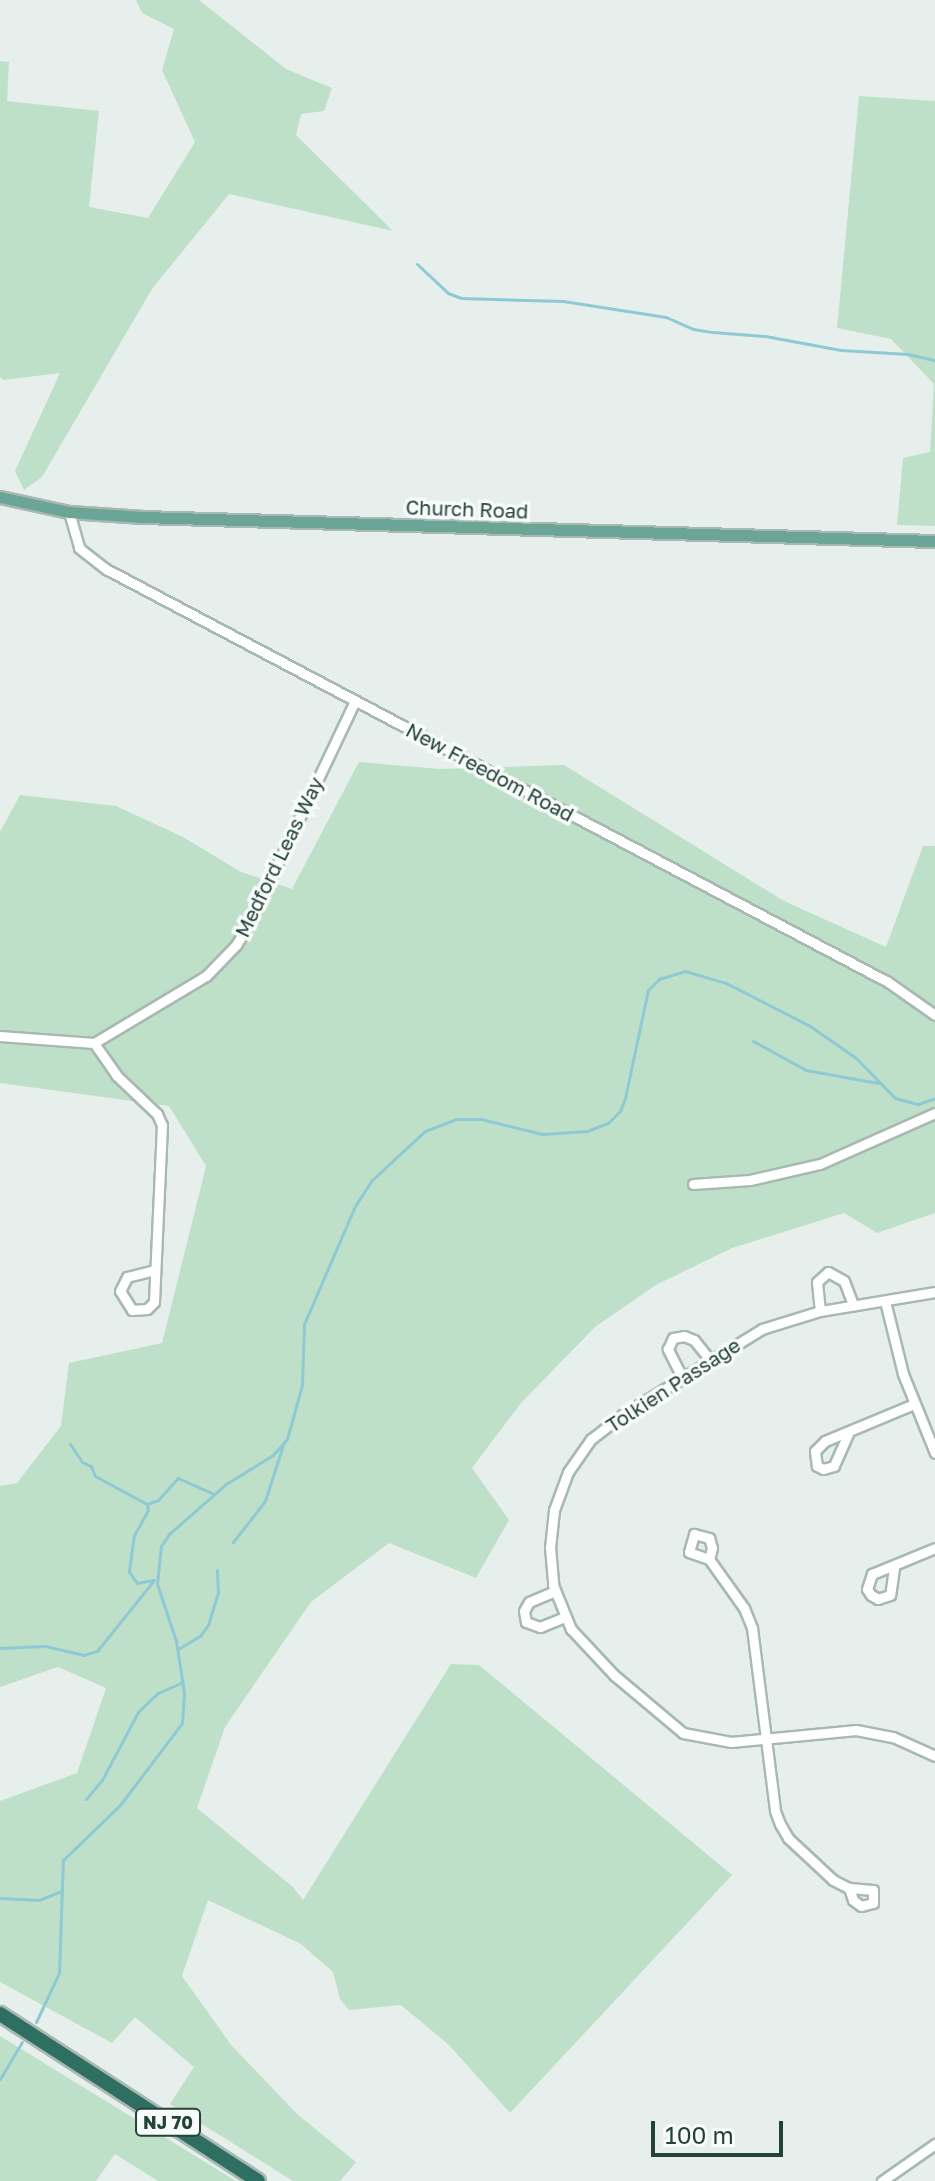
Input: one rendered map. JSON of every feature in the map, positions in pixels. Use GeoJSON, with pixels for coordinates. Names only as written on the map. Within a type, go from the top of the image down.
{"type":"FeatureCollection","features":[{"type":"Feature","properties":{"kind":"highway","name":"NJ 70"},"geometry":{"type":"LineString","coordinates":[[0,2014],[258,2181]]}},
{"type":"Feature","properties":{"kind":"main road","name":"Church Road"},"geometry":{"type":"LineString","coordinates":[[0,497],[69,512],[143,517],[935,541]]}},
{"type":"Feature","properties":{"kind":"street","name":"New Freedom Road"},"geometry":{"type":"LineString","coordinates":[[69,512],[79,548],[94,562],[888,982],[935,1015]]}},
{"type":"Feature","properties":{"kind":"street","name":"Medford Leas Way"},"geometry":{"type":"LineString","coordinates":[[94,1043],[206,976],[236,945],[355,701]]}},
{"type":"Feature","properties":{"kind":"street"},"geometry":{"type":"LineString","coordinates":[[0,1036],[94,1043],[116,1075],[157,1114],[162,1125],[154,1302],[147,1309],[132,1310],[120,1291],[127,1277],[155,1270]]}},
{"type":"Feature","properties":{"kind":"street"},"geometry":{"type":"LineString","coordinates":[[693,1184],[750,1180],[820,1164],[935,1113]]}},
{"type":"Feature","properties":{"kind":"street"},"geometry":{"type":"LineString","coordinates":[[820,1311],[817,1282],[828,1272],[844,1281],[853,1305]]}},
{"type":"Feature","properties":{"kind":"street","name":"Tolkien Passage"},"geometry":{"type":"LineString","coordinates":[[935,1292],[820,1311],[762,1329],[611,1423],[591,1439],[575,1461],[557,1497],[550,1559],[555,1591],[571,1629],[601,1662],[683,1733],[718,1742],[856,1730],[893,1737],[935,1756]]}},
{"type":"Feature","properties":{"kind":"street"},"geometry":{"type":"LineString","coordinates":[[885,1301],[891,1336],[914,1404],[935,1453]]}},
{"type":"Feature","properties":{"kind":"street"},"geometry":{"type":"LineString","coordinates":[[683,1379],[668,1349],[673,1338],[684,1336],[694,1340],[711,1361]]}},
{"type":"Feature","properties":{"kind":"street"},"geometry":{"type":"LineString","coordinates":[[848,1434],[914,1404]]}},
{"type":"Feature","properties":{"kind":"street"},"geometry":{"type":"LineString","coordinates":[[894,1568],[935,1548]]}},
{"type":"Feature","properties":{"kind":"street"},"geometry":{"type":"LineString","coordinates":[[709,1559],[744,1608],[752,1628],[775,1811],[780,1824],[814,1864],[849,1888]]}},
{"type":"Feature","properties":{"kind":"street"},"geometry":{"type":"LineString","coordinates":[[555,1591],[529,1602],[524,1611],[526,1622],[540,1627],[565,1617]]}},
{"type":"Feature","properties":{"kind":"street"},"geometry":{"type":"LineString","coordinates":[[882,2181],[935,2144]]}},
{"type":"Feature","properties":{"kind":"green space"},"geometry":{"type":"Polygon","coordinates":[[[136,0],[199,0],[286,69],[332,88],[324,111],[301,114],[296,135],[393,231],[229,194],[152,289],[42,477],[24,490],[15,471],[60,373],[3,380],[0,377],[0,61],[9,62],[7,101],[99,111],[89,207],[148,218],[195,142],[162,70],[174,29],[142,13],[136,0]]]}},
{"type":"Feature","properties":{"kind":"green space"},"geometry":{"type":"Polygon","coordinates":[[[859,96],[935,101],[935,526],[897,525],[903,458],[930,452],[934,384],[891,339],[837,328],[859,96]]]}},
{"type":"Feature","properties":{"kind":"green space"},"geometry":{"type":"Polygon","coordinates":[[[359,762],[440,769],[564,765],[784,901],[886,947],[923,846],[935,846],[935,1213],[877,1233],[844,1213],[732,1248],[656,1285],[595,1327],[521,1403],[472,1468],[509,1520],[476,1578],[389,1543],[311,1602],[225,1727],[197,1808],[293,1887],[303,1900],[451,1664],[479,1665],[732,1875],[510,2113],[449,2045],[401,2005],[349,2010],[340,1999],[333,1972],[301,1944],[208,1900],[182,1976],[232,2046],[297,2114],[356,2162],[340,2181],[293,2181],[170,2104],[194,2067],[135,2017],[112,2043],[0,1982],[0,1801],[77,1773],[106,1688],[58,1667],[0,1687],[0,1486],[17,1483],[61,1426],[69,1363],[162,1343],[206,1166],[169,1106],[0,1083],[0,832],[20,795],[116,806],[183,837],[241,872],[292,889],[359,762]]]}},
{"type":"Feature","properties":{"kind":"green space"},"geometry":{"type":"Polygon","coordinates":[[[0,2036],[236,2181],[158,2181],[115,2154],[96,2181],[0,2181],[0,2036]]]}},
{"type":"Feature","properties":{"kind":"waterway"},"geometry":{"type":"LineString","coordinates":[[417,264],[448,293],[461,298],[563,301],[666,317],[693,329],[765,336],[841,350],[908,354],[935,360]]}},
{"type":"Feature","properties":{"kind":"waterway"},"geometry":{"type":"LineString","coordinates":[[36,2022],[59,1973],[63,1860],[120,1805],[182,1723],[184,1693],[176,1641],[157,1584],[161,1546],[169,1534],[226,1484],[273,1455],[287,1439],[302,1385],[304,1324],[355,1206],[372,1180],[425,1131],[456,1119],[481,1119],[542,1134],[587,1131],[608,1123],[620,1111],[625,1098],[648,990],[659,979],[685,971],[726,983],[810,1026],[856,1058],[895,1098],[918,1104],[935,1098]]}},
{"type":"Feature","properties":{"kind":"waterway"},"geometry":{"type":"LineString","coordinates":[[753,1041],[806,1070],[878,1083]]}},
{"type":"Feature","properties":{"kind":"waterway"},"geometry":{"type":"LineString","coordinates":[[70,1444],[82,1462],[91,1466],[95,1476],[147,1504]]}},
{"type":"Feature","properties":{"kind":"waterway"},"geometry":{"type":"LineString","coordinates":[[233,1542],[265,1501],[283,1445]]}},
{"type":"Feature","properties":{"kind":"waterway"},"geometry":{"type":"LineString","coordinates":[[147,1504],[158,1500],[178,1478],[214,1494]]}},
{"type":"Feature","properties":{"kind":"waterway"},"geometry":{"type":"LineString","coordinates":[[147,1504],[148,1510],[134,1535],[129,1572],[137,1583],[153,1580]]}},
{"type":"Feature","properties":{"kind":"waterway"},"geometry":{"type":"LineString","coordinates":[[178,1649],[200,1636],[208,1625],[218,1592],[217,1570]]}},
{"type":"Feature","properties":{"kind":"waterway"},"geometry":{"type":"LineString","coordinates":[[0,1648],[45,1646],[83,1655],[97,1651],[154,1580]]}},
{"type":"Feature","properties":{"kind":"waterway"},"geometry":{"type":"LineString","coordinates":[[86,1799],[102,1780],[138,1712],[158,1693],[183,1682]]}},
{"type":"Feature","properties":{"kind":"waterway"},"geometry":{"type":"LineString","coordinates":[[0,1898],[39,1900],[59,1892]]}},
{"type":"Feature","properties":{"kind":"waterway"},"geometry":{"type":"LineString","coordinates":[[0,2079],[22,2042]]}}]}
